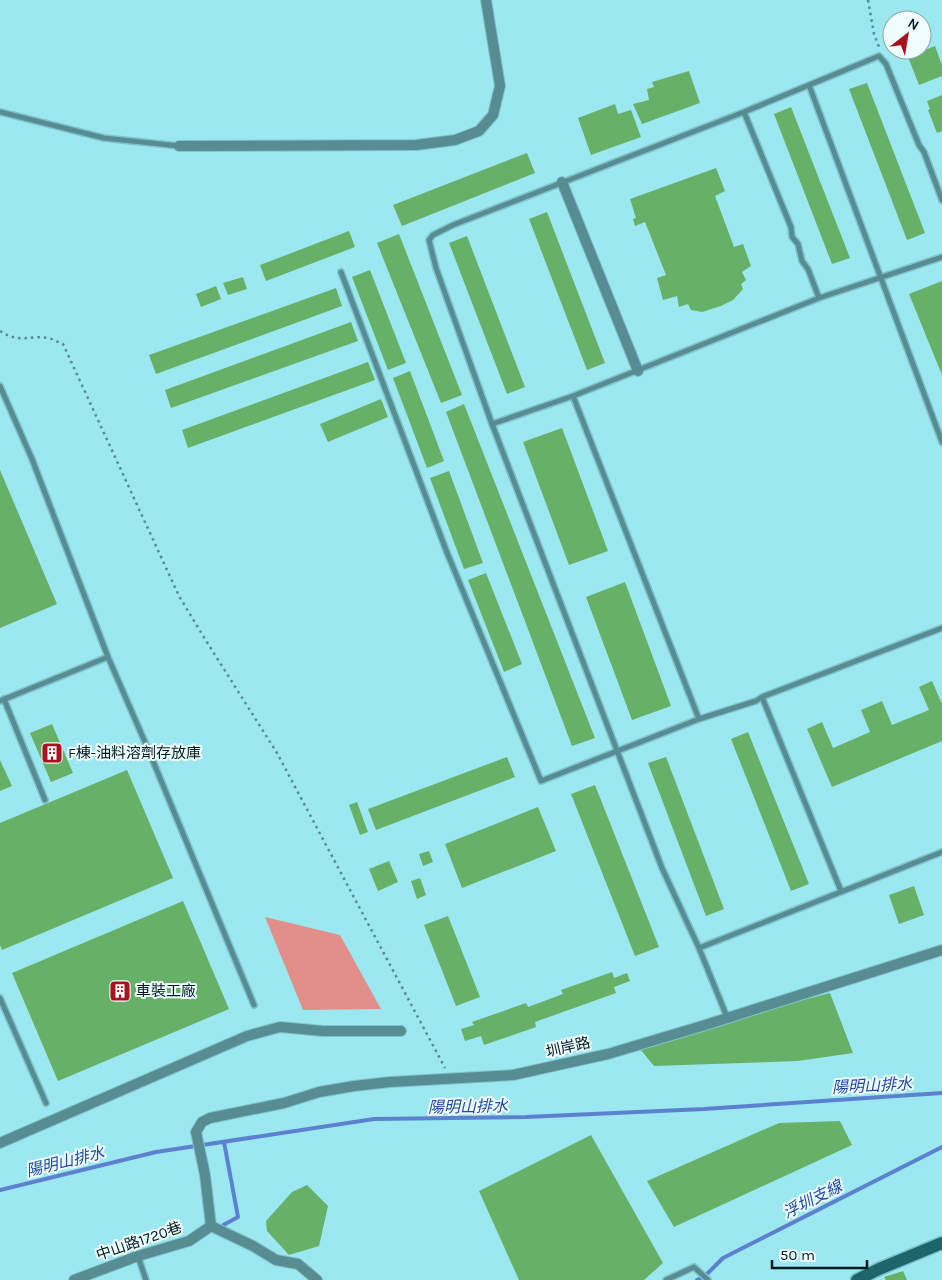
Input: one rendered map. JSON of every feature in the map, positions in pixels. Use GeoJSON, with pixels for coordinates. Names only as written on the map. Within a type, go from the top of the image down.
{"type":"FeatureCollection","features":[{"type":"Feature","properties":{"kind":"street"},"geometry":{"type":"LineString","coordinates":[[179,146],[416,144],[454,140],[479,130],[493,115],[500,86],[486,0]]}},
{"type":"Feature","properties":{"kind":"street"},"geometry":{"type":"LineString","coordinates":[[562,182],[638,371]]}},
{"type":"Feature","properties":{"kind":"street","name":"圳岸路"},"geometry":{"type":"LineString","coordinates":[[210,1226],[205,1175],[196,1132],[202,1122],[210,1118],[284,1103],[319,1092],[372,1084],[513,1075],[608,1054],[942,950]]}},
{"type":"Feature","properties":{"kind":"street"},"geometry":{"type":"LineString","coordinates":[[0,1143],[247,1036],[280,1027],[324,1031],[401,1030]]}},
{"type":"Feature","properties":{"kind":"street"},"geometry":{"type":"LineString","coordinates":[[210,1226],[253,1246],[276,1260],[298,1264],[317,1280]]}},
{"type":"Feature","properties":{"kind":"street","name":"中山路1720巷"},"geometry":{"type":"LineString","coordinates":[[74,1280],[92,1277],[138,1256],[190,1241],[210,1226]]}},
{"type":"Feature","properties":{"kind":"street"},"geometry":{"type":"LineString","coordinates":[[857,1280],[879,1268],[942,1243]]}},
{"type":"Feature","properties":{"kind":"lane"},"geometry":{"type":"LineString","coordinates":[[728,1017],[662,868],[617,752],[492,424],[436,268],[429,240],[433,235],[453,225],[744,112],[879,56],[886,64],[919,145],[924,152],[942,200]]}},
{"type":"Feature","properties":{"kind":"lane"},"geometry":{"type":"LineString","coordinates":[[809,85],[942,442]]}},
{"type":"Feature","properties":{"kind":"lane"},"geometry":{"type":"LineString","coordinates":[[0,112],[104,138],[179,146]]}},
{"type":"Feature","properties":{"kind":"lane"},"geometry":{"type":"LineString","coordinates":[[744,112],[791,227],[792,237],[798,244],[802,261],[808,268],[819,298]]}},
{"type":"Feature","properties":{"kind":"lane"},"geometry":{"type":"LineString","coordinates":[[492,424],[638,371],[819,298],[942,257]]}},
{"type":"Feature","properties":{"kind":"lane"},"geometry":{"type":"LineString","coordinates":[[341,272],[446,550],[542,781],[699,719],[756,702],[762,697],[942,628]]}},
{"type":"Feature","properties":{"kind":"lane"},"geometry":{"type":"LineString","coordinates":[[0,386],[32,459],[108,657],[148,748],[254,1005]]}},
{"type":"Feature","properties":{"kind":"lane"},"geometry":{"type":"LineString","coordinates":[[573,396],[699,719]]}},
{"type":"Feature","properties":{"kind":"lane"},"geometry":{"type":"LineString","coordinates":[[44,800],[2,700],[108,657]]}},
{"type":"Feature","properties":{"kind":"lane"},"geometry":{"type":"LineString","coordinates":[[762,697],[841,891]]}},
{"type":"Feature","properties":{"kind":"lane"},"geometry":{"type":"LineString","coordinates":[[698,948],[942,852]]}},
{"type":"Feature","properties":{"kind":"lane"},"geometry":{"type":"LineString","coordinates":[[0,998],[46,1103]]}},
{"type":"Feature","properties":{"kind":"lane"},"geometry":{"type":"LineString","coordinates":[[138,1256],[146,1280]]}},
{"type":"Feature","properties":{"kind":"lane"},"geometry":{"type":"LineString","coordinates":[[666,1280],[694,1267],[708,1280]]}},
{"type":"Feature","properties":{"kind":"path"},"geometry":{"type":"LineString","coordinates":[[868,0],[874,34],[879,48],[879,56]]}},
{"type":"Feature","properties":{"kind":"path"},"geometry":{"type":"LineString","coordinates":[[0,331],[9,337],[28,339],[48,338],[63,344],[179,596],[277,753],[451,1078]]}},
{"type":"Feature","properties":{"kind":"shaded area"},"geometry":{"type":"Polygon","coordinates":[[[265,917],[340,935],[381,1009],[303,1010],[265,917]]]}},
{"type":"Feature","properties":{"kind":"building"},"geometry":{"type":"Polygon","coordinates":[[[935,46],[942,65],[942,76],[919,85],[909,60],[932,60],[932,47],[935,46]]]}},
{"type":"Feature","properties":{"kind":"building"},"geometry":{"type":"Polygon","coordinates":[[[689,71],[700,103],[642,124],[633,104],[649,100],[647,89],[654,87],[652,82],[689,71]]]}},
{"type":"Feature","properties":{"kind":"building"},"geometry":{"type":"Polygon","coordinates":[[[867,83],[925,233],[907,240],[849,89],[867,83]]]}},
{"type":"Feature","properties":{"kind":"building"},"geometry":{"type":"Polygon","coordinates":[[[942,95],[942,131],[937,133],[928,110],[930,109],[927,101],[942,95]]]}},
{"type":"Feature","properties":{"kind":"building"},"geometry":{"type":"Polygon","coordinates":[[[615,104],[618,114],[631,110],[641,137],[591,155],[578,118],[615,104]]]}},
{"type":"Feature","properties":{"kind":"building"},"geometry":{"type":"Polygon","coordinates":[[[791,107],[850,258],[832,264],[774,114],[791,107]]]}},
{"type":"Feature","properties":{"kind":"building"},"geometry":{"type":"Polygon","coordinates":[[[527,153],[535,173],[402,226],[393,205],[527,153]]]}},
{"type":"Feature","properties":{"kind":"building"},"geometry":{"type":"Polygon","coordinates":[[[716,168],[725,191],[715,196],[734,247],[743,244],[751,266],[742,272],[746,280],[741,284],[743,289],[733,300],[702,312],[691,310],[688,304],[679,307],[677,296],[663,300],[657,278],[666,275],[645,222],[635,226],[633,219],[636,218],[630,199],[716,168]]]}},
{"type":"Feature","properties":{"kind":"building"},"geometry":{"type":"Polygon","coordinates":[[[547,212],[605,363],[587,370],[529,219],[547,212]]]}},
{"type":"Feature","properties":{"kind":"building"},"geometry":{"type":"Polygon","coordinates":[[[349,231],[355,247],[266,281],[260,265],[349,231]]]}},
{"type":"Feature","properties":{"kind":"building"},"geometry":{"type":"Polygon","coordinates":[[[399,234],[462,395],[441,403],[377,243],[399,234]]]}},
{"type":"Feature","properties":{"kind":"building"},"geometry":{"type":"Polygon","coordinates":[[[467,236],[525,387],[507,394],[449,243],[467,236]]]}},
{"type":"Feature","properties":{"kind":"building"},"geometry":{"type":"Polygon","coordinates":[[[370,270],[406,363],[388,370],[352,277],[370,270]]]}},
{"type":"Feature","properties":{"kind":"building"},"geometry":{"type":"Polygon","coordinates":[[[243,277],[247,289],[228,295],[223,283],[243,277]]]}},
{"type":"Feature","properties":{"kind":"building"},"geometry":{"type":"Polygon","coordinates":[[[942,281],[942,375],[909,294],[942,281]]]}},
{"type":"Feature","properties":{"kind":"building"},"geometry":{"type":"Polygon","coordinates":[[[216,286],[221,299],[201,307],[196,294],[216,286]]]}},
{"type":"Feature","properties":{"kind":"building"},"geometry":{"type":"Polygon","coordinates":[[[336,288],[342,306],[156,374],[149,355],[336,288]]]}},
{"type":"Feature","properties":{"kind":"building"},"geometry":{"type":"Polygon","coordinates":[[[351,322],[358,341],[171,408],[165,390],[351,322]]]}},
{"type":"Feature","properties":{"kind":"building"},"geometry":{"type":"Polygon","coordinates":[[[368,362],[375,380],[188,448],[182,430],[368,362]]]}},
{"type":"Feature","properties":{"kind":"building"},"geometry":{"type":"Polygon","coordinates":[[[410,371],[444,461],[427,468],[393,378],[410,371]]]}},
{"type":"Feature","properties":{"kind":"building"},"geometry":{"type":"Polygon","coordinates":[[[381,399],[388,417],[328,442],[320,424],[381,399]]]}},
{"type":"Feature","properties":{"kind":"building"},"geometry":{"type":"Polygon","coordinates":[[[464,404],[595,738],[572,746],[446,412],[464,404]]]}},
{"type":"Feature","properties":{"kind":"building"},"geometry":{"type":"Polygon","coordinates":[[[562,428],[608,551],[569,565],[523,442],[562,428]]]}},
{"type":"Feature","properties":{"kind":"building"},"geometry":{"type":"Polygon","coordinates":[[[0,470],[57,604],[0,628],[0,470]]]}},
{"type":"Feature","properties":{"kind":"building"},"geometry":{"type":"Polygon","coordinates":[[[449,471],[483,563],[464,569],[430,478],[449,471]]]}},
{"type":"Feature","properties":{"kind":"building"},"geometry":{"type":"Polygon","coordinates":[[[486,573],[522,664],[504,672],[468,580],[486,573]]]}},
{"type":"Feature","properties":{"kind":"building"},"geometry":{"type":"Polygon","coordinates":[[[625,582],[671,706],[632,720],[586,597],[625,582]]]}},
{"type":"Feature","properties":{"kind":"building"},"geometry":{"type":"Polygon","coordinates":[[[932,681],[942,704],[942,741],[832,787],[807,729],[822,722],[833,748],[870,732],[861,710],[882,701],[892,725],[929,710],[919,687],[932,681]]]}},
{"type":"Feature","properties":{"kind":"building","name":"F棟-油料溶劑存放庫"},"geometry":{"type":"Polygon","coordinates":[[[52,724],[73,773],[51,782],[30,733],[52,724]]]}},
{"type":"Feature","properties":{"kind":"building"},"geometry":{"type":"Polygon","coordinates":[[[748,732],[809,884],[791,891],[731,739],[748,732]]]}},
{"type":"Feature","properties":{"kind":"building"},"geometry":{"type":"Polygon","coordinates":[[[507,757],[515,777],[376,830],[368,809],[507,757]]]}},
{"type":"Feature","properties":{"kind":"building"},"geometry":{"type":"Polygon","coordinates":[[[666,757],[724,909],[706,916],[648,763],[666,757]]]}},
{"type":"Feature","properties":{"kind":"building"},"geometry":{"type":"Polygon","coordinates":[[[0,760],[12,786],[0,791],[0,760]]]}},
{"type":"Feature","properties":{"kind":"building"},"geometry":{"type":"Polygon","coordinates":[[[127,770],[173,878],[2,950],[0,945],[0,823],[127,770]]]}},
{"type":"Feature","properties":{"kind":"building"},"geometry":{"type":"Polygon","coordinates":[[[595,785],[659,947],[635,956],[571,794],[595,785]]]}},
{"type":"Feature","properties":{"kind":"building"},"geometry":{"type":"Polygon","coordinates":[[[357,802],[368,832],[360,835],[349,805],[357,802]]]}},
{"type":"Feature","properties":{"kind":"building"},"geometry":{"type":"Polygon","coordinates":[[[538,807],[556,851],[462,888],[445,844],[538,807]]]}},
{"type":"Feature","properties":{"kind":"building"},"geometry":{"type":"Polygon","coordinates":[[[429,851],[433,862],[423,866],[419,854],[429,851]]]}},
{"type":"Feature","properties":{"kind":"building"},"geometry":{"type":"Polygon","coordinates":[[[389,861],[398,882],[378,891],[369,869],[389,861]]]}},
{"type":"Feature","properties":{"kind":"building"},"geometry":{"type":"Polygon","coordinates":[[[420,878],[426,895],[417,899],[411,881],[420,878]]]}},
{"type":"Feature","properties":{"kind":"building"},"geometry":{"type":"Polygon","coordinates":[[[914,886],[924,915],[899,924],[889,895],[914,886]]]}},
{"type":"Feature","properties":{"kind":"building","name":"車裝工廠"},"geometry":{"type":"Polygon","coordinates":[[[183,901],[229,1009],[58,1081],[12,973],[183,901]]]}},
{"type":"Feature","properties":{"kind":"building"},"geometry":{"type":"Polygon","coordinates":[[[448,916],[480,997],[456,1006],[424,925],[448,916]]]}},
{"type":"Feature","properties":{"kind":"building"},"geometry":{"type":"Polygon","coordinates":[[[612,972],[614,978],[627,973],[630,981],[614,987],[616,993],[535,1022],[536,1027],[484,1045],[481,1036],[465,1041],[461,1029],[474,1025],[472,1022],[526,1003],[528,1007],[563,994],[561,990],[612,972]]]}},
{"type":"Feature","properties":{"kind":"building"},"geometry":{"type":"Polygon","coordinates":[[[830,993],[853,1053],[798,1061],[654,1066],[640,1049],[729,1019],[830,993]]]}},
{"type":"Feature","properties":{"kind":"building"},"geometry":{"type":"Polygon","coordinates":[[[840,1121],[852,1145],[674,1227],[647,1181],[779,1123],[840,1121]]]}},
{"type":"Feature","properties":{"kind":"building"},"geometry":{"type":"Polygon","coordinates":[[[591,1135],[663,1263],[644,1280],[519,1280],[479,1191],[591,1135]]]}},
{"type":"Feature","properties":{"kind":"building"},"geometry":{"type":"Polygon","coordinates":[[[307,1185],[328,1206],[319,1246],[289,1255],[267,1231],[266,1221],[292,1192],[307,1185]]]}},
{"type":"Feature","properties":{"kind":"building"},"geometry":{"type":"Polygon","coordinates":[[[903,1271],[907,1280],[886,1280],[884,1277],[903,1271]]]}},
{"type":"Feature","properties":{"kind":"waterway","name":"陽明山排水"},"geometry":{"type":"LineString","coordinates":[[0,1190],[156,1152],[374,1119],[526,1117],[704,1109],[942,1093]]}},
{"type":"Feature","properties":{"kind":"waterway"},"geometry":{"type":"LineString","coordinates":[[218,1228],[238,1217],[224,1142]]}},
{"type":"Feature","properties":{"kind":"waterway","name":"浮圳支線"},"geometry":{"type":"LineString","coordinates":[[697,1280],[703,1278],[723,1258],[942,1147]]}},
{"type":"Feature","properties":{"kind":"place","name":"F棟-油料溶劑存放庫"},"geometry":{"type":"Point","coordinates":[52,753]}},
{"type":"Feature","properties":{"kind":"place","name":"車裝工廠"},"geometry":{"type":"Point","coordinates":[120,991]}}]}
